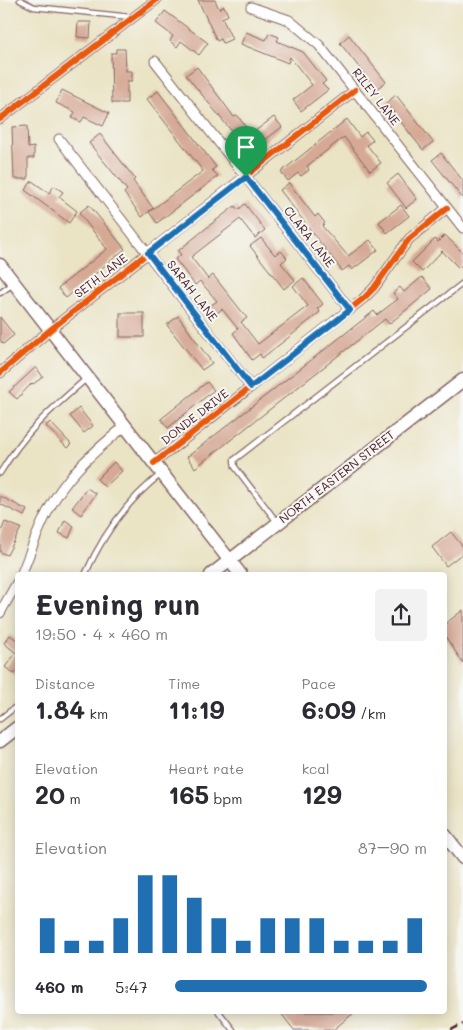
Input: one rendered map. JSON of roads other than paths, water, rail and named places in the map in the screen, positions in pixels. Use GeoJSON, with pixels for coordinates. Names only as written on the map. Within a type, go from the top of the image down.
{"type":"FeatureCollection","features":[{"type":"Feature","properties":{"kind":"main road"},"geometry":{"type":"LineString","coordinates":[[0,265],[240,572]]}},
{"type":"Feature","properties":{"kind":"main road","name":"NORTH EASTERN STREET"},"geometry":{"type":"LineString","coordinates":[[214,572],[463,380]]}},
{"type":"Feature","properties":{"kind":"main road"},"geometry":{"type":"LineString","coordinates":[[0,741],[15,729]]}},
{"type":"Feature","properties":{"kind":"main road"},"geometry":{"type":"LineString","coordinates":[[447,838],[463,858]]}},
{"type":"Feature","properties":{"kind":"street"},"geometry":{"type":"LineString","coordinates":[[0,119],[156,0]]}},
{"type":"Feature","properties":{"kind":"street","name":"RILEY LANE"},"geometry":{"type":"LineString","coordinates":[[251,7],[278,15],[301,29],[319,45],[463,228]]}},
{"type":"Feature","properties":{"kind":"street","name":"CLARA LANE"},"geometry":{"type":"LineString","coordinates":[[155,61],[350,310]]}},
{"type":"Feature","properties":{"kind":"street","name":"SETH LANE"},"geometry":{"type":"LineString","coordinates":[[0,373],[50,330],[355,90]]}},
{"type":"Feature","properties":{"kind":"street","name":"SARAH LANE"},"geometry":{"type":"LineString","coordinates":[[59,139],[251,387]]}},
{"type":"Feature","properties":{"kind":"street","name":"DONDE DRIVE"},"geometry":{"type":"LineString","coordinates":[[158,468],[251,387],[350,310],[374,288],[409,239],[447,208]]}},
{"type":"Feature","properties":{"kind":"street"},"geometry":{"type":"LineString","coordinates":[[21,572],[56,495],[82,462],[125,426]]}},
{"type":"Feature","properties":{"kind":"street"},"geometry":{"type":"LineString","coordinates":[[0,613],[15,586]]}},
{"type":"Feature","properties":{"kind":"lane"},"geometry":{"type":"LineString","coordinates":[[20,0],[34,7],[134,17]]}},
{"type":"Feature","properties":{"kind":"lane"},"geometry":{"type":"LineString","coordinates":[[0,293],[14,283]]}},
{"type":"Feature","properties":{"kind":"lane"},"geometry":{"type":"LineString","coordinates":[[278,523],[234,467],[234,460],[463,283]]}},
{"type":"Feature","properties":{"kind":"lane"},"geometry":{"type":"LineString","coordinates":[[0,473],[18,444],[31,429],[88,378]]}},
{"type":"Feature","properties":{"kind":"lane"},"geometry":{"type":"LineString","coordinates":[[87,572],[94,554],[119,516],[158,468]]}},
{"type":"Feature","properties":{"kind":"lane"},"geometry":{"type":"LineString","coordinates":[[0,719],[15,708]]}},
{"type":"Feature","properties":{"kind":"lane"},"geometry":{"type":"LineString","coordinates":[[221,1014],[233,1030]]}},
{"type":"Feature","properties":{"kind":"railway"},"geometry":{"type":"LineString","coordinates":[[451,1030],[463,1024]]}}]}
